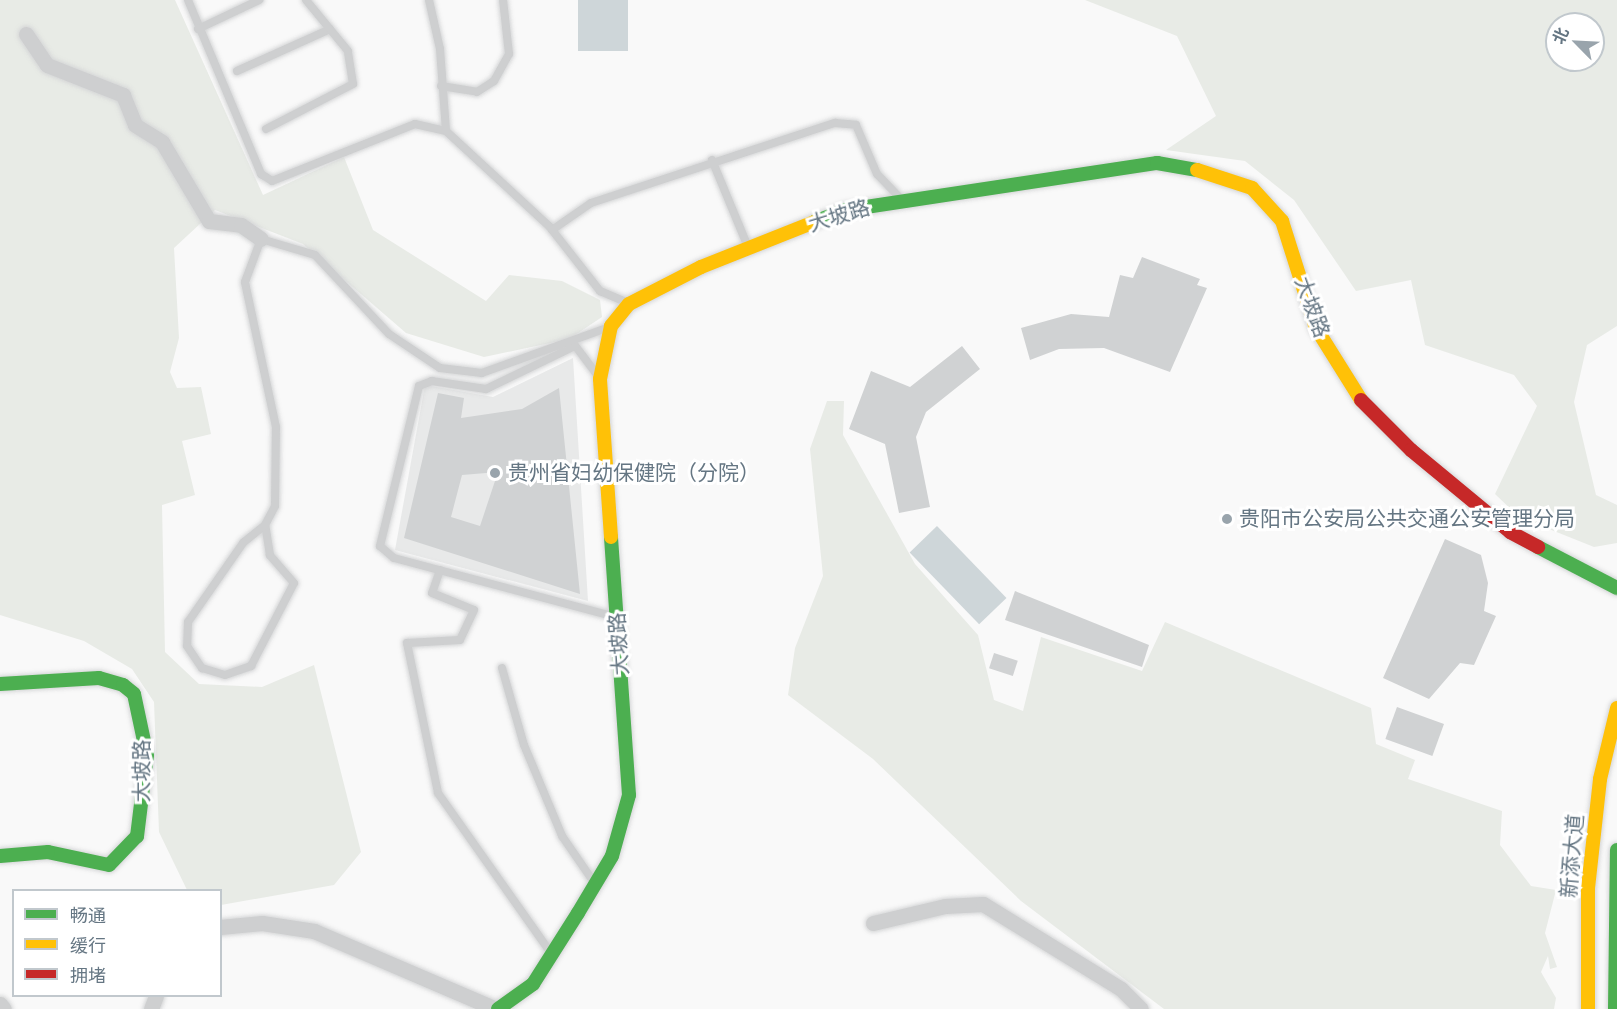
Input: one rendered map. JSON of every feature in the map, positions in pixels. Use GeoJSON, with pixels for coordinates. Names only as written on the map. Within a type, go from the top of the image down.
{"type":"FeatureCollection","features":[{"type":"Feature","properties":{"kind":"street"},"geometry":{"type":"LineString","coordinates":[[26,34],[47,65],[123,95],[135,125],[162,142],[209,221],[241,225],[261,239]]}},
{"type":"Feature","properties":{"kind":"street","name":"大坡路"},"geometry":{"type":"LineString","coordinates":[[222,927],[262,923],[314,931],[497,1009],[533,984],[612,856],[629,795],[600,379],[611,326],[629,304],[748,248],[846,210],[1157,163],[1209,172],[1252,188],[1282,221],[1316,328],[1353,392],[1411,450],[1510,532],[1617,588]]}},
{"type":"Feature","properties":{"kind":"street","name":"大坡路"},"geometry":{"type":"LineString","coordinates":[[0,684],[99,678],[123,685],[134,694],[147,755],[137,836],[109,865],[48,852],[0,856]]}},
{"type":"Feature","properties":{"kind":"street","name":"新添大道"},"geometry":{"type":"LineString","coordinates":[[1588,1009],[1588,888],[1600,779],[1617,708]]}},
{"type":"Feature","properties":{"kind":"street","name":"新添大道"},"geometry":{"type":"LineString","coordinates":[[1615,1009],[1617,850]]}},
{"type":"Feature","properties":{"kind":"street"},"geometry":{"type":"LineString","coordinates":[[873,923],[945,906],[983,904],[1121,989],[1141,1009]]}},
{"type":"Feature","properties":{"kind":"street"},"geometry":{"type":"LineString","coordinates":[[0,1004],[4,1009]]}},
{"type":"Feature","properties":{"kind":"lane"},"geometry":{"type":"LineString","coordinates":[[189,0],[198,29],[261,174],[272,181],[415,124],[446,131],[552,230],[600,291],[629,304]]}},
{"type":"Feature","properties":{"kind":"lane"},"geometry":{"type":"LineString","coordinates":[[198,29],[259,0]]}},
{"type":"Feature","properties":{"kind":"lane"},"geometry":{"type":"LineString","coordinates":[[266,129],[353,84],[348,51],[306,0]]}},
{"type":"Feature","properties":{"kind":"lane"},"geometry":{"type":"LineString","coordinates":[[429,0],[441,49],[441,86],[446,131]]}},
{"type":"Feature","properties":{"kind":"lane"},"geometry":{"type":"LineString","coordinates":[[441,86],[477,92],[494,81],[509,54],[503,0]]}},
{"type":"Feature","properties":{"kind":"lane"},"geometry":{"type":"LineString","coordinates":[[237,72],[330,29]]}},
{"type":"Feature","properties":{"kind":"lane"},"geometry":{"type":"LineString","coordinates":[[552,230],[591,203],[712,160],[835,123],[856,125],[877,174],[902,201]]}},
{"type":"Feature","properties":{"kind":"lane"},"geometry":{"type":"LineString","coordinates":[[712,160],[748,248]]}},
{"type":"Feature","properties":{"kind":"lane"},"geometry":{"type":"LineString","coordinates":[[265,525],[270,555],[294,583],[250,666],[225,675],[202,668],[187,646],[189,622],[243,543],[265,525],[275,506],[276,428],[245,282],[261,239],[315,255],[389,334],[440,368],[482,373],[611,326]]}},
{"type":"Feature","properties":{"kind":"lane"},"geometry":{"type":"LineString","coordinates":[[600,379],[575,346],[486,389],[432,381],[419,386],[380,546],[394,558],[617,617]]}},
{"type":"Feature","properties":{"kind":"lane"},"geometry":{"type":"LineString","coordinates":[[440,570],[432,593],[474,610],[460,640],[407,643],[438,793],[552,954]]}},
{"type":"Feature","properties":{"kind":"lane"},"geometry":{"type":"LineString","coordinates":[[502,668],[524,745],[562,836],[595,885]]}},
{"type":"Feature","properties":{"kind":"shaded area"},"geometry":{"type":"Polygon","coordinates":[[[0,0],[175,0],[263,195],[344,157],[373,230],[486,301],[509,275],[562,281],[600,300],[602,317],[569,339],[484,357],[406,333],[303,244],[215,210],[174,248],[179,338],[170,372],[177,388],[201,387],[211,434],[182,441],[195,495],[162,505],[165,652],[199,684],[262,687],[314,665],[361,852],[334,885],[222,905],[222,889],[187,889],[159,832],[154,702],[132,669],[84,641],[0,615],[0,0]]]}},
{"type":"Feature","properties":{"kind":"shaded area"},"geometry":{"type":"Polygon","coordinates":[[[578,0],[628,0],[628,51],[578,51],[578,0]]]}},
{"type":"Feature","properties":{"kind":"shaded area"},"geometry":{"type":"Polygon","coordinates":[[[1085,0],[1617,0],[1617,326],[1587,345],[1574,402],[1596,495],[1617,505],[1617,543],[1594,547],[1519,517],[1495,494],[1537,406],[1514,375],[1425,345],[1411,280],[1356,291],[1294,200],[1245,161],[1166,150],[1216,116],[1177,36],[1085,0]]]}},
{"type":"Feature","properties":{"kind":"shaded area","name":"贵州省妇幼保健院（分院）"},"geometry":{"type":"Polygon","coordinates":[[[573,358],[588,601],[395,550],[425,385],[493,397],[573,358]]]}},
{"type":"Feature","properties":{"kind":"shaded area"},"geometry":{"type":"Polygon","coordinates":[[[827,401],[844,401],[843,435],[915,564],[978,635],[994,700],[1023,711],[1041,637],[1142,671],[1165,622],[1371,708],[1376,744],[1415,760],[1408,779],[1502,811],[1500,845],[1531,886],[1556,890],[1545,933],[1557,967],[1550,969],[1548,956],[1541,972],[1556,998],[1554,1009],[1164,1009],[1021,901],[873,759],[788,695],[795,648],[823,576],[810,449],[827,401]]]}},
{"type":"Feature","properties":{"kind":"shaded area"},"geometry":{"type":"Polygon","coordinates":[[[937,526],[1006,598],[979,624],[910,552],[937,526]]]}},
{"type":"Feature","properties":{"kind":"building"},"geometry":{"type":"Polygon","coordinates":[[[1142,257],[1200,279],[1197,285],[1207,288],[1170,372],[1104,348],[1059,349],[1030,360],[1021,328],[1071,314],[1109,317],[1120,275],[1133,278],[1142,257]]]}},
{"type":"Feature","properties":{"kind":"building"},"geometry":{"type":"Polygon","coordinates":[[[962,346],[980,369],[926,412],[916,437],[930,507],[899,513],[885,444],[849,429],[871,371],[910,387],[962,346]]]}},
{"type":"Feature","properties":{"kind":"building","name":"贵州省妇幼保健院（分院）"},"geometry":{"type":"Polygon","coordinates":[[[559,388],[580,594],[404,538],[438,393],[464,398],[461,418],[522,409],[559,388]],[[498,472],[462,475],[451,517],[480,526],[498,472]]]}},
{"type":"Feature","properties":{"kind":"building"},"geometry":{"type":"Polygon","coordinates":[[[1445,539],[1481,555],[1488,583],[1484,611],[1496,616],[1474,665],[1460,663],[1429,699],[1383,678],[1445,539]]]}},
{"type":"Feature","properties":{"kind":"building"},"geometry":{"type":"Polygon","coordinates":[[[1015,591],[1149,645],[1142,667],[1005,620],[1015,591]]]}},
{"type":"Feature","properties":{"kind":"building"},"geometry":{"type":"Polygon","coordinates":[[[994,653],[1018,661],[1013,676],[989,668],[994,653]]]}},
{"type":"Feature","properties":{"kind":"building"},"geometry":{"type":"Polygon","coordinates":[[[1397,707],[1444,724],[1432,756],[1385,739],[1397,707]]]}},
{"type":"Feature","properties":{"kind":"traffic: fast"},"geometry":{"type":"LineString","coordinates":[[814,222],[846,210],[1157,163],[1197,170]]}},
{"type":"Feature","properties":{"kind":"traffic: fast"},"geometry":{"type":"LineString","coordinates":[[498,1009],[533,984],[578,913],[612,856],[629,795],[611,537]]}},
{"type":"Feature","properties":{"kind":"traffic: fast"},"geometry":{"type":"LineString","coordinates":[[1538,547],[1617,588]]}},
{"type":"Feature","properties":{"kind":"traffic: fast"},"geometry":{"type":"LineString","coordinates":[[0,684],[99,678],[123,685],[134,694],[147,755],[137,836],[109,865],[48,852],[0,856]]}},
{"type":"Feature","properties":{"kind":"traffic: fast"},"geometry":{"type":"LineString","coordinates":[[1615,1009],[1617,850]]}},
{"type":"Feature","properties":{"kind":"traffic: slow"},"geometry":{"type":"LineString","coordinates":[[1197,170],[1252,188],[1282,221],[1316,328],[1361,400]]}},
{"type":"Feature","properties":{"kind":"traffic: slow"},"geometry":{"type":"LineString","coordinates":[[611,537],[600,379],[611,326],[629,304],[701,267],[814,222]]}},
{"type":"Feature","properties":{"kind":"traffic: slow"},"geometry":{"type":"LineString","coordinates":[[1588,1009],[1588,888],[1600,779],[1617,708]]}},
{"type":"Feature","properties":{"kind":"traffic: jam"},"geometry":{"type":"LineString","coordinates":[[1361,400],[1411,450],[1510,532],[1538,547]]}},
{"type":"Feature","properties":{"kind":"place","name":"贵州省妇幼保健院（分院）"},"geometry":{"type":"Point","coordinates":[495,473]}},
{"type":"Feature","properties":{"kind":"place","name":"贵阳市公安局公共交通公安管理分局"},"geometry":{"type":"Point","coordinates":[1227,519]}}]}
